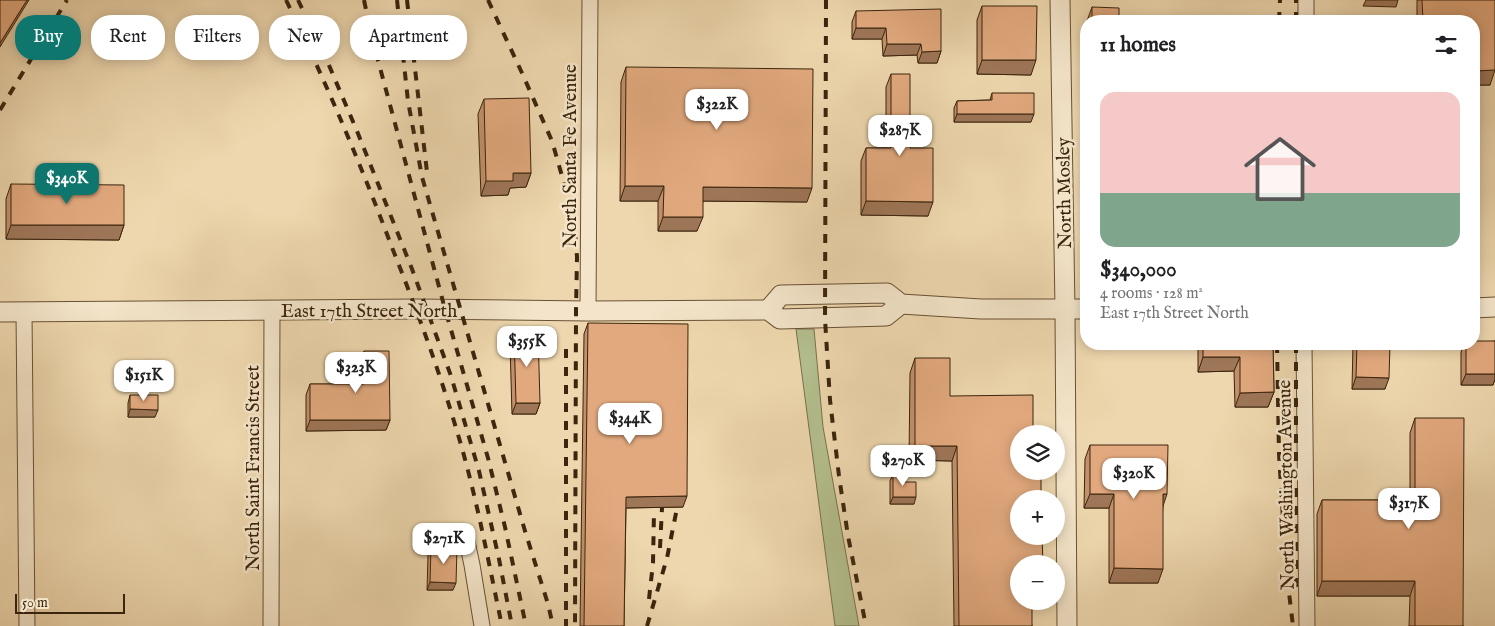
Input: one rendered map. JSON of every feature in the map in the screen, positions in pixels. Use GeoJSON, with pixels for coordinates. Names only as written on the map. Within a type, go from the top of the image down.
{"type":"FeatureCollection","features":[{"type":"Feature","properties":{"kind":"street","name":"North Santa Fe Avenue"},"geometry":{"type":"LineString","coordinates":[[588,311],[590,0]]}},
{"type":"Feature","properties":{"kind":"street","name":"North Mosley"},"geometry":{"type":"LineString","coordinates":[[1060,0],[1065,309],[1067,626]]}},
{"type":"Feature","properties":{"kind":"street"},"geometry":{"type":"LineString","coordinates":[[1306,0],[1306,15]]}},
{"type":"Feature","properties":{"kind":"street"},"geometry":{"type":"LineString","coordinates":[[768,310],[781,295],[887,293],[901,304],[981,309],[1080,309]]}},
{"type":"Feature","properties":{"kind":"street","name":"East 17th Street North"},"geometry":{"type":"LineString","coordinates":[[0,312],[427,309],[588,311],[768,310],[780,320],[886,316],[901,304]]}},
{"type":"Feature","properties":{"kind":"street"},"geometry":{"type":"LineString","coordinates":[[1480,308],[1495,308]]}},
{"type":"Feature","properties":{"kind":"street","name":"North Saint Francis Street"},"geometry":{"type":"LineString","coordinates":[[271,626],[272,310]]}},
{"type":"Feature","properties":{"kind":"street"},"geometry":{"type":"LineString","coordinates":[[24,312],[26,626]]}},
{"type":"Feature","properties":{"kind":"street","name":"North Washington Avenue"},"geometry":{"type":"LineString","coordinates":[[1304,350],[1307,626]]}},
{"type":"Feature","properties":{"kind":"street"},"geometry":{"type":"LineString","coordinates":[[465,532],[482,626]]}},
{"type":"Feature","properties":{"kind":"green space"},"geometry":{"type":"Polygon","coordinates":[[[796,329],[814,329],[823,427],[859,626],[835,626],[796,329]]]}},
{"type":"Feature","properties":{"kind":"building"},"geometry":{"type":"Polygon","coordinates":[[[0,0],[27,0],[18,15],[15,15],[15,19],[0,43],[0,0]]]}},
{"type":"Feature","properties":{"kind":"building"},"geometry":{"type":"Polygon","coordinates":[[[1422,0],[1495,0],[1495,70],[1480,71],[1480,15],[1423,15],[1422,0]]]}},
{"type":"Feature","properties":{"kind":"building"},"geometry":{"type":"Polygon","coordinates":[[[982,6],[1037,6],[1036,60],[982,60],[982,6]]]}},
{"type":"Feature","properties":{"kind":"building"},"geometry":{"type":"Polygon","coordinates":[[[1092,7],[1119,8],[1119,15],[1092,15],[1092,7]]]}},
{"type":"Feature","properties":{"kind":"building"},"geometry":{"type":"Polygon","coordinates":[[[941,9],[941,51],[922,52],[921,44],[887,44],[886,28],[856,28],[856,11],[941,9]]]}},
{"type":"Feature","properties":{"kind":"building"},"geometry":{"type":"Polygon","coordinates":[[[626,67],[813,69],[812,188],[703,187],[703,217],[663,217],[664,186],[625,186],[626,67]]]}},
{"type":"Feature","properties":{"kind":"building"},"geometry":{"type":"Polygon","coordinates":[[[891,74],[910,74],[910,148],[933,148],[933,202],[866,201],[866,148],[891,148],[891,74]]]}},
{"type":"Feature","properties":{"kind":"building"},"geometry":{"type":"Polygon","coordinates":[[[992,93],[1034,93],[1034,114],[957,114],[957,101],[992,100],[992,93]]]}},
{"type":"Feature","properties":{"kind":"building"},"geometry":{"type":"Polygon","coordinates":[[[529,98],[531,173],[513,173],[513,181],[486,181],[484,99],[529,98]]]}},
{"type":"Feature","properties":{"kind":"building"},"geometry":{"type":"Polygon","coordinates":[[[11,184],[124,185],[124,225],[11,225],[11,184]]]}},
{"type":"Feature","properties":{"kind":"building"},"geometry":{"type":"Polygon","coordinates":[[[588,323],[688,324],[687,496],[626,497],[624,626],[584,626],[588,323]]]}},
{"type":"Feature","properties":{"kind":"building"},"geometry":{"type":"Polygon","coordinates":[[[538,332],[540,403],[516,403],[514,333],[538,332]]]}},
{"type":"Feature","properties":{"kind":"building"},"geometry":{"type":"Polygon","coordinates":[[[1480,341],[1495,341],[1495,374],[1466,374],[1466,350],[1480,350],[1480,341]]]}},
{"type":"Feature","properties":{"kind":"building"},"geometry":{"type":"Polygon","coordinates":[[[1203,350],[1273,350],[1274,392],[1240,393],[1240,357],[1203,357],[1203,350]]]}},
{"type":"Feature","properties":{"kind":"building"},"geometry":{"type":"Polygon","coordinates":[[[1357,350],[1390,350],[1389,378],[1356,377],[1357,350]]]}},
{"type":"Feature","properties":{"kind":"building"},"geometry":{"type":"Polygon","coordinates":[[[364,351],[389,351],[390,420],[310,420],[310,384],[364,384],[364,351]]]}},
{"type":"Feature","properties":{"kind":"building"},"geometry":{"type":"Polygon","coordinates":[[[915,358],[950,358],[950,396],[1033,395],[1033,425],[1010,425],[1010,480],[1041,480],[1041,490],[1010,490],[1010,545],[1042,545],[1043,555],[1010,555],[1010,610],[1032,610],[1032,626],[959,626],[957,446],[915,446],[915,358]]]}},
{"type":"Feature","properties":{"kind":"building"},"geometry":{"type":"Polygon","coordinates":[[[130,395],[158,395],[158,410],[130,409],[130,395]]]}},
{"type":"Feature","properties":{"kind":"building"},"geometry":{"type":"Polygon","coordinates":[[[1415,418],[1464,418],[1463,626],[1415,626],[1415,581],[1322,581],[1322,500],[1415,500],[1415,418]]]}},
{"type":"Feature","properties":{"kind":"building"},"geometry":{"type":"Polygon","coordinates":[[[1090,445],[1168,445],[1167,494],[1163,494],[1163,569],[1114,568],[1114,494],[1090,494],[1090,445]]]}},
{"type":"Feature","properties":{"kind":"building"},"geometry":{"type":"Polygon","coordinates":[[[893,474],[905,474],[905,482],[916,482],[916,497],[893,497],[893,474]]]}},
{"type":"Feature","properties":{"kind":"building"},"geometry":{"type":"Polygon","coordinates":[[[431,548],[457,548],[456,583],[430,582],[431,548]]]}},
{"type":"Feature","properties":{"kind":"railway"},"geometry":{"type":"LineString","coordinates":[[0,110],[67,0]]}},
{"type":"Feature","properties":{"kind":"railway"},"geometry":{"type":"LineString","coordinates":[[286,0],[356,155],[434,360],[470,477],[502,626]]}},
{"type":"Feature","properties":{"kind":"railway"},"geometry":{"type":"LineString","coordinates":[[298,0],[357,131],[412,269],[451,376],[479,471],[512,626]]}},
{"type":"Feature","properties":{"kind":"railway"},"geometry":{"type":"LineString","coordinates":[[364,0],[372,38],[445,309],[488,458],[526,626]]}},
{"type":"Feature","properties":{"kind":"railway"},"geometry":{"type":"LineString","coordinates":[[397,0],[408,101],[422,177],[553,626]]}},
{"type":"Feature","properties":{"kind":"railway"},"geometry":{"type":"LineString","coordinates":[[407,0],[427,172]]}},
{"type":"Feature","properties":{"kind":"railway"},"geometry":{"type":"LineString","coordinates":[[488,0],[552,141],[568,197],[575,233],[577,257],[575,626]]}},
{"type":"Feature","properties":{"kind":"railway"},"geometry":{"type":"LineString","coordinates":[[826,0],[825,319],[830,400],[848,536],[866,626]]}},
{"type":"Feature","properties":{"kind":"railway"},"geometry":{"type":"LineString","coordinates":[[1279,15],[1280,0]]}},
{"type":"Feature","properties":{"kind":"railway"},"geometry":{"type":"LineString","coordinates":[[1296,0],[1296,15]]}},
{"type":"Feature","properties":{"kind":"railway"},"geometry":{"type":"LineString","coordinates":[[566,349],[566,626]]}},
{"type":"Feature","properties":{"kind":"railway"},"geometry":{"type":"LineString","coordinates":[[1277,350],[1279,454],[1286,568],[1293,626]]}},
{"type":"Feature","properties":{"kind":"railway"},"geometry":{"type":"LineString","coordinates":[[1296,350],[1296,596]]}},
{"type":"Feature","properties":{"kind":"railway"},"geometry":{"type":"LineString","coordinates":[[660,548],[662,508]]}},
{"type":"Feature","properties":{"kind":"railway"},"geometry":{"type":"LineString","coordinates":[[647,626],[667,558],[677,508]]}},
{"type":"Feature","properties":{"kind":"railway"},"geometry":{"type":"LineString","coordinates":[[649,599],[653,563],[654,511]]}}]}
